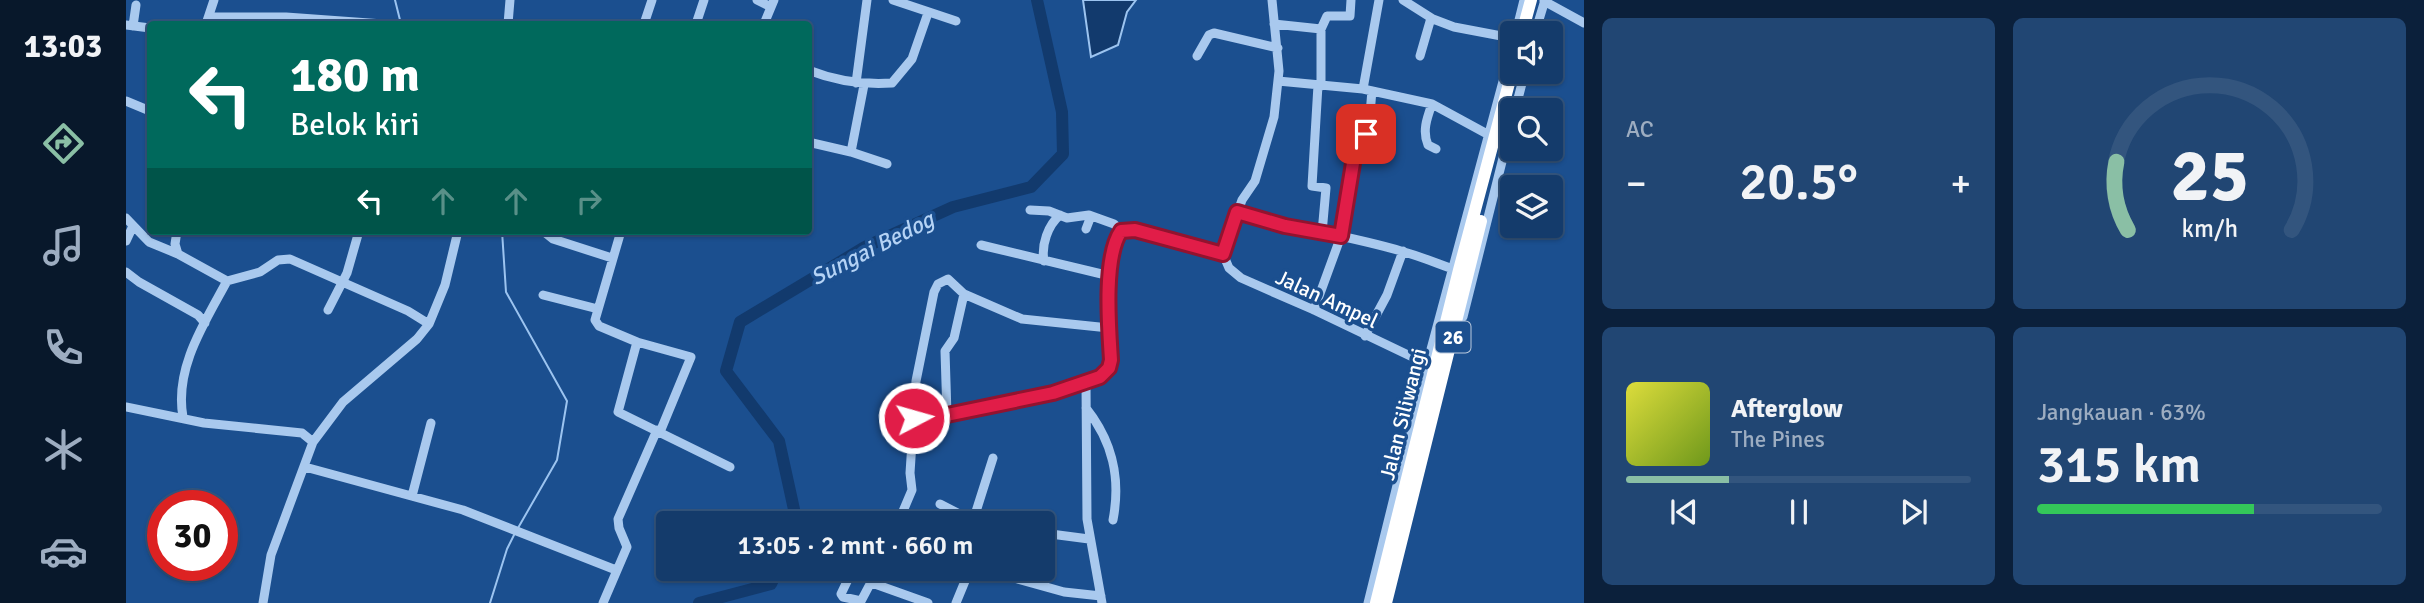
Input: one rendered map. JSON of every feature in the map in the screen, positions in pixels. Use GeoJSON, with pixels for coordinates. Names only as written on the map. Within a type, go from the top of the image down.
{"type":"FeatureCollection","features":[{"type":"Feature","properties":{"kind":"highway"},"geometry":{"type":"LineString","coordinates":[[1525,21],[1531,0]]}},
{"type":"Feature","properties":{"kind":"highway"},"geometry":{"type":"LineString","coordinates":[[1531,21],[1537,0]]}},
{"type":"Feature","properties":{"kind":"highway","name":"Jalan Siliwangi"},"geometry":{"type":"LineString","coordinates":[[1376,603],[1454,272],[1483,200],[1500,140]]}},
{"type":"Feature","properties":{"kind":"highway","name":"Jalan Siliwangi"},"geometry":{"type":"LineString","coordinates":[[1386,603],[1482,233],[1483,200]]}},
{"type":"Feature","properties":{"kind":"street"},"geometry":{"type":"LineString","coordinates":[[214,0],[207,21],[286,21]]}},
{"type":"Feature","properties":{"kind":"street"},"geometry":{"type":"LineString","coordinates":[[508,21],[510,0]]}},
{"type":"Feature","properties":{"kind":"street"},"geometry":{"type":"LineString","coordinates":[[644,21],[652,0]]}},
{"type":"Feature","properties":{"kind":"street"},"geometry":{"type":"LineString","coordinates":[[696,21],[704,0]]}},
{"type":"Feature","properties":{"kind":"street"},"geometry":{"type":"LineString","coordinates":[[757,0],[772,3],[765,21]]}},
{"type":"Feature","properties":{"kind":"street"},"geometry":{"type":"LineString","coordinates":[[852,152],[867,0]]}},
{"type":"Feature","properties":{"kind":"street"},"geometry":{"type":"LineString","coordinates":[[893,0],[956,21]]}},
{"type":"Feature","properties":{"kind":"street"},"geometry":{"type":"LineString","coordinates":[[812,71],[860,84],[893,82],[912,59],[926,0]]}},
{"type":"Feature","properties":{"kind":"street"},"geometry":{"type":"LineString","coordinates":[[1030,210],[1049,211],[1067,218],[1091,216],[1114,224],[1121,231],[1135,230],[1223,254],[1242,200],[1255,181],[1273,117],[1278,81],[1278,48],[1272,0]]}},
{"type":"Feature","properties":{"kind":"street"},"geometry":{"type":"LineString","coordinates":[[1322,233],[1326,188],[1312,186],[1320,85],[1321,29],[1327,16],[1350,16],[1351,0]]}},
{"type":"Feature","properties":{"kind":"street"},"geometry":{"type":"LineString","coordinates":[[1314,310],[1341,236],[1356,145],[1362,142],[1366,134],[1378,0]]}},
{"type":"Feature","properties":{"kind":"street"},"geometry":{"type":"LineString","coordinates":[[1519,21],[1524,0]]}},
{"type":"Feature","properties":{"kind":"street"},"geometry":{"type":"LineString","coordinates":[[1538,21],[1544,0],[1584,23]]}},
{"type":"Feature","properties":{"kind":"street"},"geometry":{"type":"LineString","coordinates":[[1406,1],[1431,18],[1454,27],[1500,36]]}},
{"type":"Feature","properties":{"kind":"street"},"geometry":{"type":"LineString","coordinates":[[136,5],[129,26],[147,28]]}},
{"type":"Feature","properties":{"kind":"street"},"geometry":{"type":"LineString","coordinates":[[1420,56],[1431,18]]}},
{"type":"Feature","properties":{"kind":"street"},"geometry":{"type":"LineString","coordinates":[[1274,24],[1321,29]]}},
{"type":"Feature","properties":{"kind":"street"},"geometry":{"type":"LineString","coordinates":[[1197,56],[1209,35],[1214,33],[1278,48]]}},
{"type":"Feature","properties":{"kind":"street"},"geometry":{"type":"LineString","coordinates":[[1278,81],[1368,90],[1432,104],[1489,135]]}},
{"type":"Feature","properties":{"kind":"street"},"geometry":{"type":"LineString","coordinates":[[126,101],[147,110]]}},
{"type":"Feature","properties":{"kind":"street"},"geometry":{"type":"LineString","coordinates":[[1432,104],[1426,121],[1425,136],[1428,145],[1436,149]]}},
{"type":"Feature","properties":{"kind":"street"},"geometry":{"type":"LineString","coordinates":[[1368,603],[1427,364],[1489,135],[1500,123]]}},
{"type":"Feature","properties":{"kind":"street"},"geometry":{"type":"LineString","coordinates":[[812,143],[887,164]]}},
{"type":"Feature","properties":{"kind":"street"},"geometry":{"type":"LineString","coordinates":[[1482,233],[1500,149]]}},
{"type":"Feature","properties":{"kind":"street"},"geometry":{"type":"LineString","coordinates":[[1237,212],[1285,226],[1403,251],[1454,272]]}},
{"type":"Feature","properties":{"kind":"street"},"geometry":{"type":"LineString","coordinates":[[1044,261],[1044,246],[1051,224],[1060,215]]}},
{"type":"Feature","properties":{"kind":"street"},"geometry":{"type":"LineString","coordinates":[[1086,229],[1091,216]]}},
{"type":"Feature","properties":{"kind":"street"},"geometry":{"type":"LineString","coordinates":[[126,241],[129,222]]}},
{"type":"Feature","properties":{"kind":"street"},"geometry":{"type":"LineString","coordinates":[[129,222],[149,242],[178,254],[227,281],[251,276],[285,258],[342,281],[426,322]]}},
{"type":"Feature","properties":{"kind":"street"},"geometry":{"type":"LineString","coordinates":[[914,418],[947,415],[1053,393],[1100,377],[1109,368],[1110,276],[1113,251],[1121,231]]}},
{"type":"Feature","properties":{"kind":"street"},"geometry":{"type":"LineString","coordinates":[[176,235],[175,244],[178,254]]}},
{"type":"Feature","properties":{"kind":"street"},"geometry":{"type":"LineString","coordinates":[[328,310],[347,273],[358,235]]}},
{"type":"Feature","properties":{"kind":"street"},"geometry":{"type":"LineString","coordinates":[[263,603],[271,555],[313,442],[343,402],[417,339],[445,285],[457,235]]}},
{"type":"Feature","properties":{"kind":"street"},"geometry":{"type":"LineString","coordinates":[[548,235],[612,258]]}},
{"type":"Feature","properties":{"kind":"street"},"geometry":{"type":"LineString","coordinates":[[603,603],[627,547],[618,519],[691,357],[637,342],[599,326],[595,320],[620,235]]}},
{"type":"Feature","properties":{"kind":"street"},"geometry":{"type":"LineString","coordinates":[[981,244],[1110,276]]}},
{"type":"Feature","properties":{"kind":"street"},"geometry":{"type":"LineString","coordinates":[[1365,336],[1387,295],[1403,251]]}},
{"type":"Feature","properties":{"kind":"street","name":"Jalan Ampel"},"geometry":{"type":"LineString","coordinates":[[1223,254],[1229,268],[1241,278],[1427,364]]}},
{"type":"Feature","properties":{"kind":"street"},"geometry":{"type":"LineString","coordinates":[[126,272],[198,315],[205,323]]}},
{"type":"Feature","properties":{"kind":"street"},"geometry":{"type":"LineString","coordinates":[[903,511],[912,490],[910,473],[916,381],[940,282],[948,279],[964,294],[1022,318],[1109,328]]}},
{"type":"Feature","properties":{"kind":"street"},"geometry":{"type":"LineString","coordinates":[[183,417],[180,401],[184,372],[227,281]]}},
{"type":"Feature","properties":{"kind":"street"},"geometry":{"type":"LineString","coordinates":[[1392,603],[1467,292]]}},
{"type":"Feature","properties":{"kind":"street"},"geometry":{"type":"LineString","coordinates":[[947,415],[945,351],[954,338],[964,294]]}},
{"type":"Feature","properties":{"kind":"street"},"geometry":{"type":"LineString","coordinates":[[543,295],[598,309]]}},
{"type":"Feature","properties":{"kind":"street"},"geometry":{"type":"LineString","coordinates":[[637,342],[617,410],[619,413],[730,467]]}},
{"type":"Feature","properties":{"kind":"street"},"geometry":{"type":"LineString","coordinates":[[1025,581],[1101,599],[1087,519],[1086,383]]}},
{"type":"Feature","properties":{"kind":"street"},"geometry":{"type":"LineString","coordinates":[[126,407],[204,423],[302,433],[313,442]]}},
{"type":"Feature","properties":{"kind":"street"},"geometry":{"type":"LineString","coordinates":[[1086,408],[1102,429],[1108,445],[1117,488],[1113,520]]}},
{"type":"Feature","properties":{"kind":"street"},"geometry":{"type":"LineString","coordinates":[[412,496],[431,423]]}},
{"type":"Feature","properties":{"kind":"street"},"geometry":{"type":"LineString","coordinates":[[978,511],[993,458]]}},
{"type":"Feature","properties":{"kind":"street"},"geometry":{"type":"LineString","coordinates":[[305,467],[463,510],[616,570]]}},
{"type":"Feature","properties":{"kind":"street"},"geometry":{"type":"LineString","coordinates":[[940,504],[954,511]]}},
{"type":"Feature","properties":{"kind":"street"},"geometry":{"type":"LineString","coordinates":[[1055,535],[1089,539]]}},
{"type":"Feature","properties":{"kind":"street"},"geometry":{"type":"LineString","coordinates":[[847,581],[841,594],[860,602],[872,583],[928,603]]}},
{"type":"Feature","properties":{"kind":"street"},"geometry":{"type":"LineString","coordinates":[[956,603],[965,581]]}},
{"type":"Feature","properties":{"kind":"street"},"geometry":{"type":"LineString","coordinates":[[1061,603],[1064,592]]}},
{"type":"Feature","properties":{"kind":"water"},"geometry":{"type":"Polygon","coordinates":[[[1083,0],[1136,0],[1127,12],[1118,45],[1091,57],[1083,0]]]}},
{"type":"Feature","properties":{"kind":"waterway"},"geometry":{"type":"LineString","coordinates":[[395,0],[400,21]]}},
{"type":"Feature","properties":{"kind":"waterway","name":"Sungai Bedog"},"geometry":{"type":"LineString","coordinates":[[794,511],[779,441],[726,371],[740,322],[865,247],[953,207],[1031,187],[1063,154],[1062,112],[1037,0]]}},
{"type":"Feature","properties":{"kind":"waterway"},"geometry":{"type":"LineString","coordinates":[[502,235],[506,292],[567,401],[557,460],[518,528]]}},
{"type":"Feature","properties":{"kind":"waterway"},"geometry":{"type":"LineString","coordinates":[[490,603],[507,549],[515,533]]}},
{"type":"Feature","properties":{"kind":"waterway","name":"Sungai Bedog"},"geometry":{"type":"LineString","coordinates":[[699,603],[771,584],[772,581]]}},
{"type":"Feature","properties":{"kind":"route"},"geometry":{"type":"LineString","coordinates":[[914,418],[947,415],[1053,393],[1100,377],[1109,368],[1111,360],[1110,276],[1113,251],[1121,231],[1135,230],[1223,254],[1237,212],[1285,226],[1341,236],[1356,145],[1362,142],[1366,134]]}}]}
